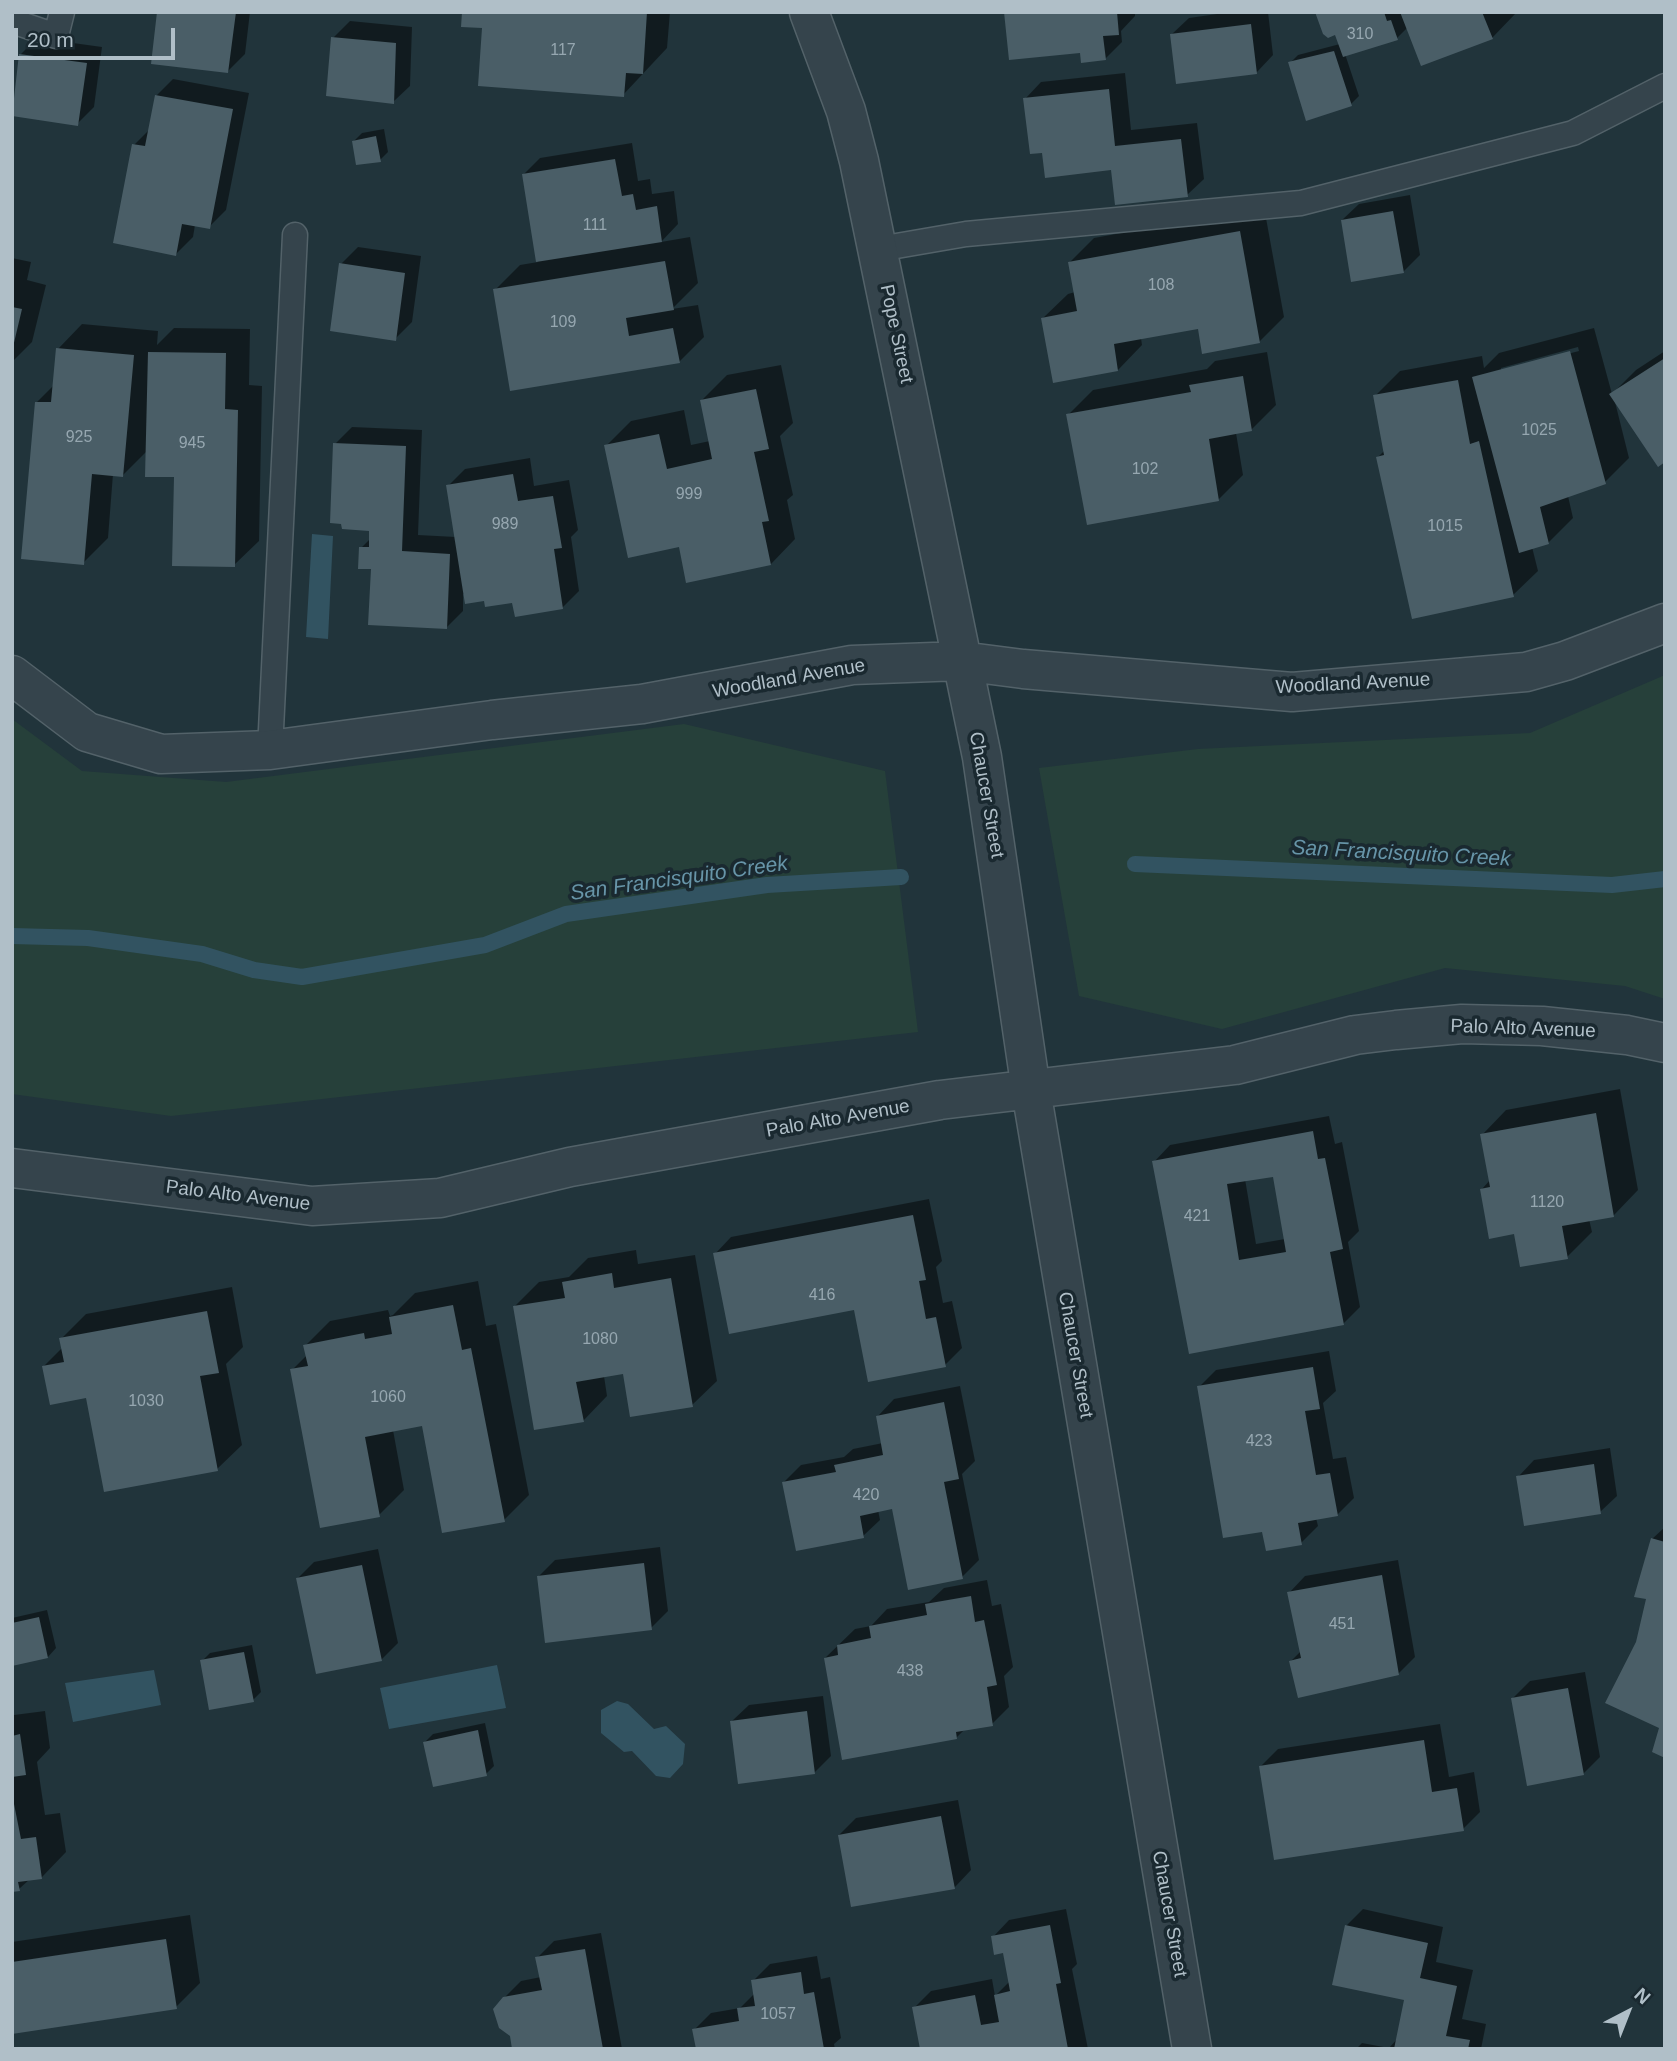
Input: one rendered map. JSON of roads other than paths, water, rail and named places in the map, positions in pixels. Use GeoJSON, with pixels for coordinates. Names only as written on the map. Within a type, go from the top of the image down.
{"type":"FeatureCollection","features":[{"type":"Feature","properties":{"kind":"street","name":"Pope Street"},"geometry":{"type":"LineString","coordinates":[[809,12],[850,127],[879,249],[961,661]]}},
{"type":"Feature","properties":{"kind":"street","name":"Woodland Avenue"},"geometry":{"type":"LineString","coordinates":[[12,675],[87,732],[160,754],[270,750],[492,720],[642,704],[852,665],[961,661],[1023,669],[1292,692],[1526,672],[1565,661],[1665,623]]}},
{"type":"Feature","properties":{"kind":"street","name":"Chaucer Street"},"geometry":{"type":"LineString","coordinates":[[961,661],[982,757],[1031,1090],[1192,2049]]}},
{"type":"Feature","properties":{"kind":"street","name":"Palo Alto Avenue"},"geometry":{"type":"LineString","coordinates":[[12,1168],[312,1206],[440,1198],[611,1159],[940,1100],[1235,1065],[1355,1035],[1462,1024],[1542,1026],[1627,1035],[1665,1043]]}},
{"type":"Feature","properties":{"kind":"lane"},"geometry":{"type":"LineString","coordinates":[[12,22],[56,36],[62,12]]}},
{"type":"Feature","properties":{"kind":"lane"},"geometry":{"type":"LineString","coordinates":[[879,249],[966,234],[1301,203],[1573,134],[1665,86]]}},
{"type":"Feature","properties":{"kind":"lane"},"geometry":{"type":"LineString","coordinates":[[270,750],[296,235]]}},
{"type":"Feature","properties":{"kind":"water"},"geometry":{"type":"Polygon","coordinates":[[[312,534],[333,536],[328,639],[306,637],[312,534]]]}},
{"type":"Feature","properties":{"kind":"water"},"geometry":{"type":"Polygon","coordinates":[[[497,1665],[506,1708],[389,1729],[380,1688],[497,1665]]]}},
{"type":"Feature","properties":{"kind":"water"},"geometry":{"type":"Polygon","coordinates":[[[154,1670],[161,1705],[73,1722],[65,1683],[154,1670]]]}},
{"type":"Feature","properties":{"kind":"water"},"geometry":{"type":"Polygon","coordinates":[[[617,1701],[628,1704],[654,1729],[666,1726],[685,1744],[683,1764],[670,1778],[656,1776],[632,1751],[624,1752],[601,1733],[601,1710],[617,1701]]]}},
{"type":"Feature","properties":{"kind":"waterway","name":"San Francisquito Creek"},"geometry":{"type":"LineString","coordinates":[[1135,864],[1612,885],[1665,879]]}},
{"type":"Feature","properties":{"kind":"waterway","name":"San Francisquito Creek"},"geometry":{"type":"LineString","coordinates":[[12,936],[88,938],[202,954],[254,970],[302,977],[485,945],[566,914],[767,885],[901,877]]}}]}
